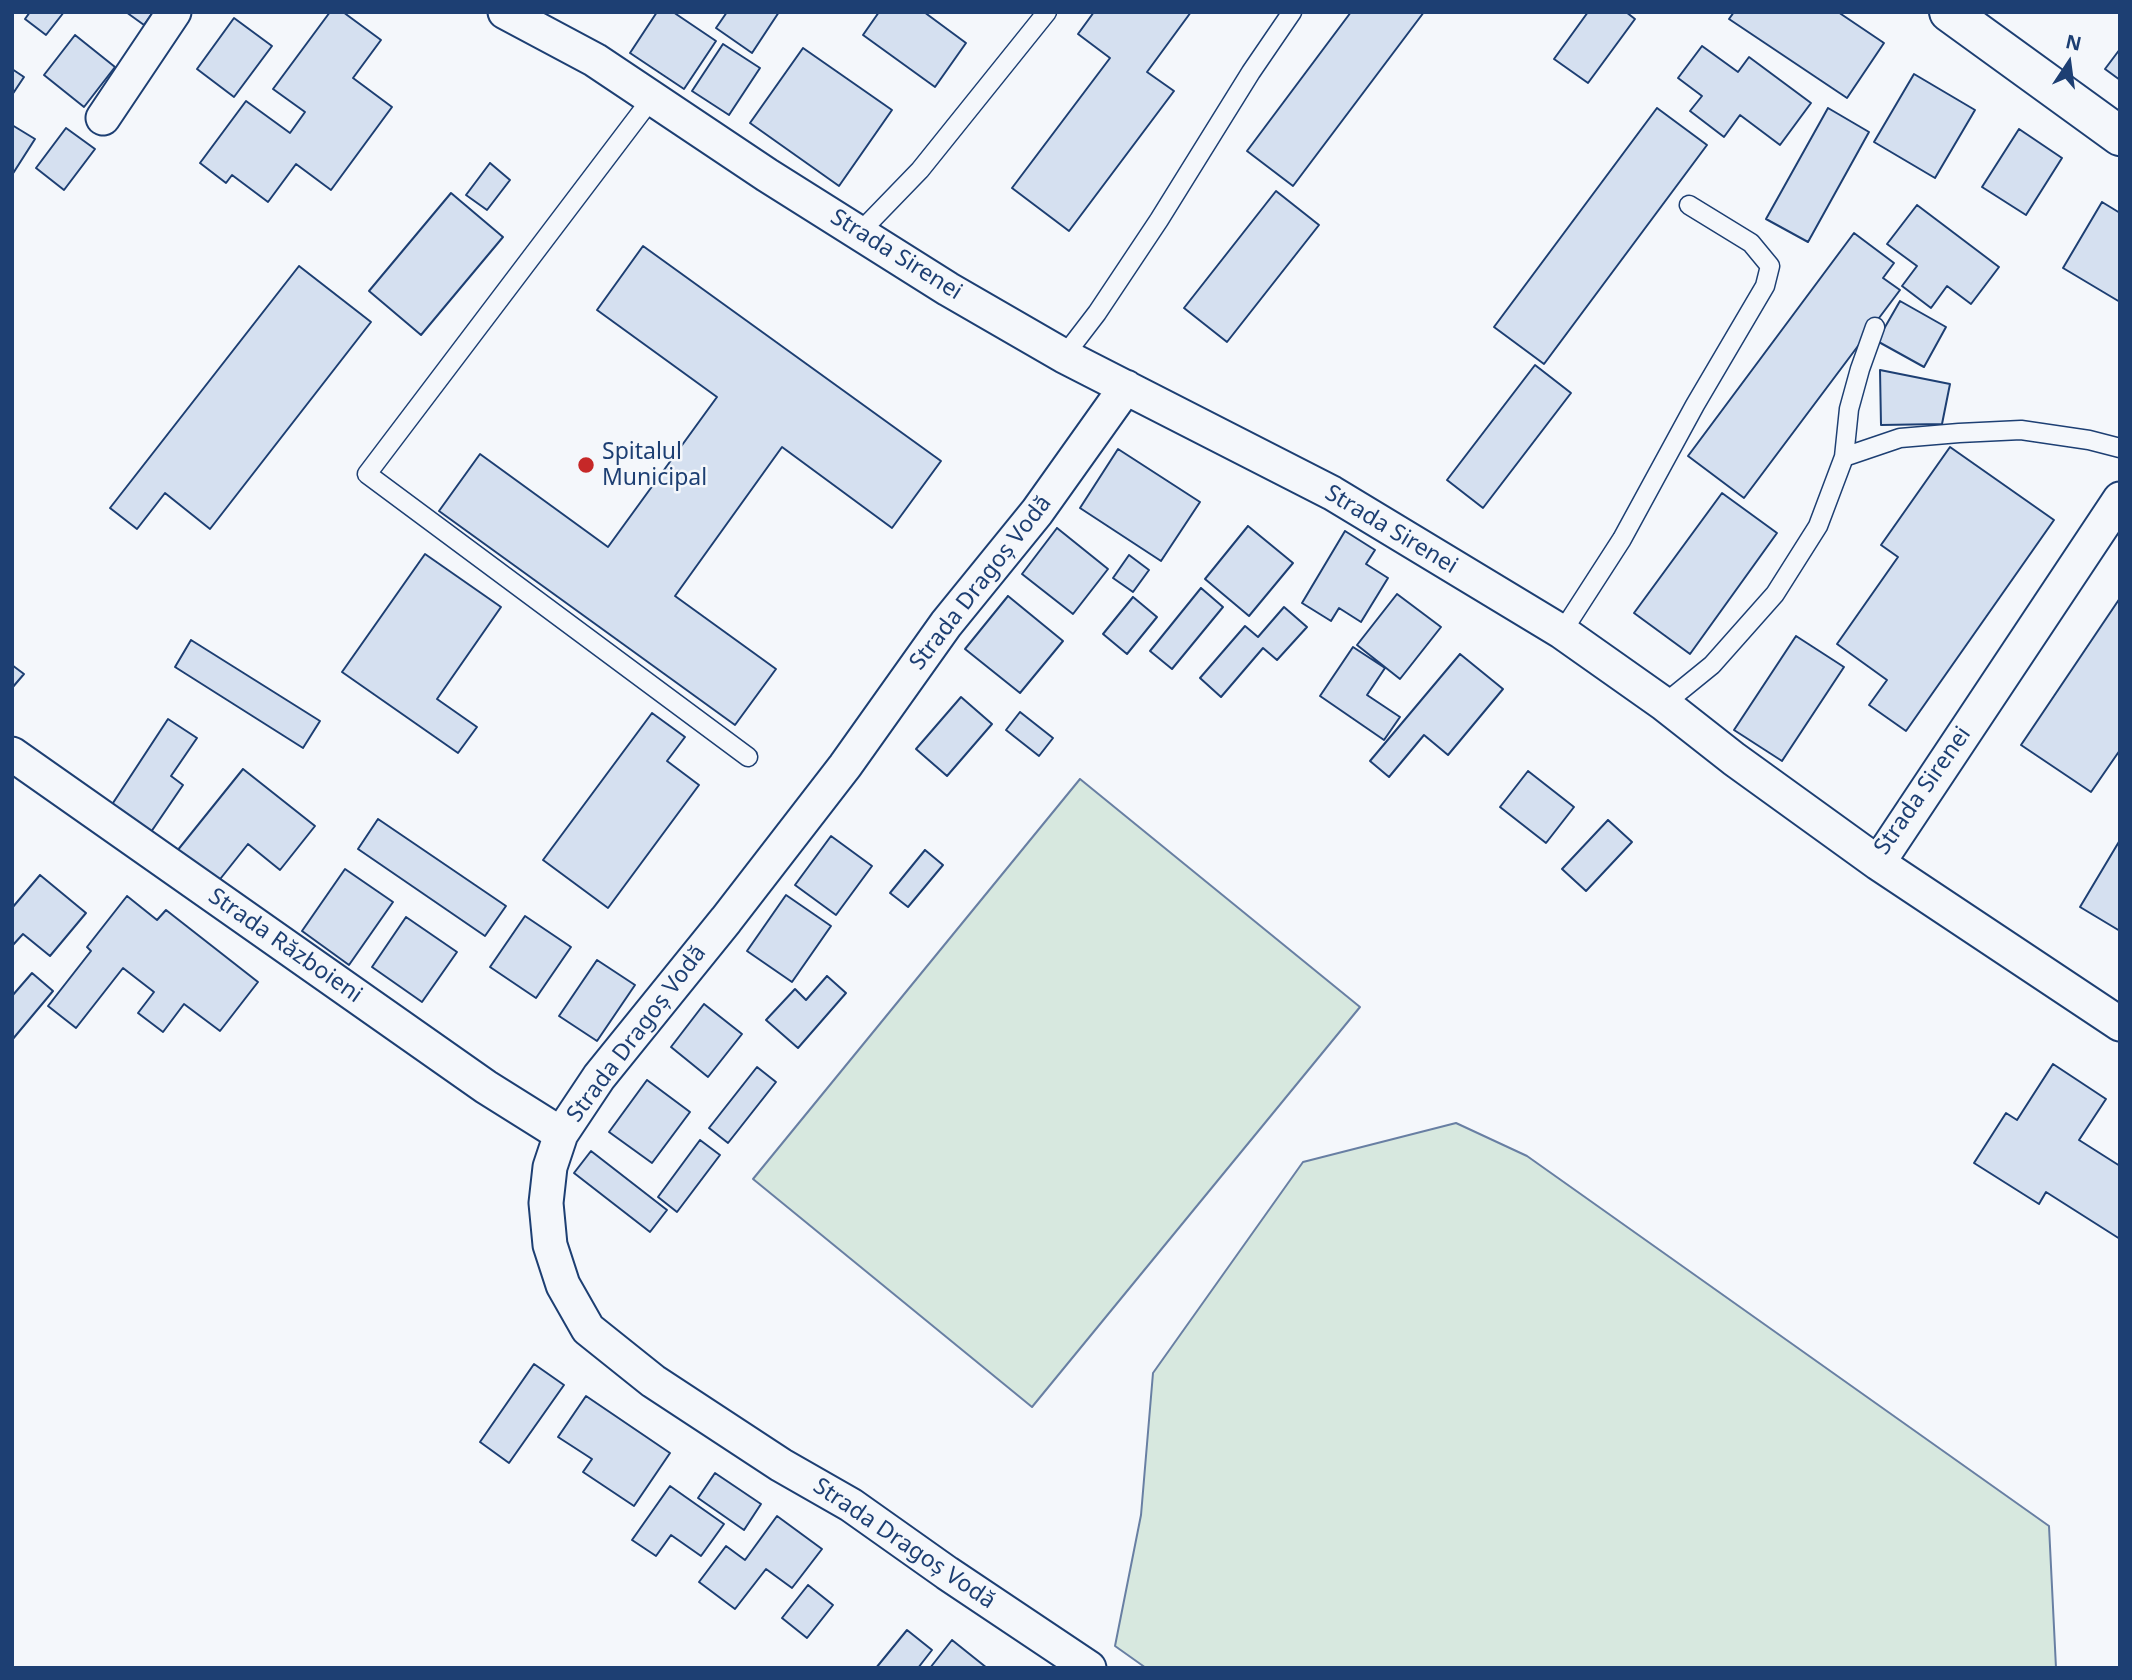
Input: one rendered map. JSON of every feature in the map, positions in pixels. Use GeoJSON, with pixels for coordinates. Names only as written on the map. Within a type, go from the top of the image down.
{"type":"FeatureCollection","features":[{"type":"Feature","properties":{"kind":"highway"},"geometry":{"type":"LineString","coordinates":[[1949,12],[2120,136]]}},
{"type":"Feature","properties":{"kind":"street"},"geometry":{"type":"LineString","coordinates":[[103,118],[174,12]]}},
{"type":"Feature","properties":{"kind":"street","name":"Strada Sirenei"},"geometry":{"type":"LineString","coordinates":[[505,12],[595,60],[767,175],[948,289],[1064,356],[1332,493],[1562,632],[1878,863],[2120,499]]}},
{"type":"Feature","properties":{"kind":"street","name":"Strada Dragoș Vodă"},"geometry":{"type":"LineString","coordinates":[[1089,1668],[851,1505],[781,1465],[653,1381],[588,1329],[563,1285],[550,1245],[546,1203],[550,1167],[561,1134],[599,1077],[726,920],[845,766],[946,624],[1037,512],[1126,387]]}},
{"type":"Feature","properties":{"kind":"street","name":"Strada Războieni"},"geometry":{"type":"LineString","coordinates":[[12,754],[475,1079],[561,1134]]}},
{"type":"Feature","properties":{"kind":"street"},"geometry":{"type":"LineString","coordinates":[[1878,863],[2120,1024]]}},
{"type":"Feature","properties":{"kind":"lane"},"geometry":{"type":"LineString","coordinates":[[860,232],[920,170],[1047,12]]}},
{"type":"Feature","properties":{"kind":"lane"},"geometry":{"type":"LineString","coordinates":[[1064,356],[1097,313],[1159,220],[1251,72],[1293,12]]}},
{"type":"Feature","properties":{"kind":"lane"},"geometry":{"type":"LineString","coordinates":[[652,98],[367,474],[748,757]]}},
{"type":"Feature","properties":{"kind":"lane"},"geometry":{"type":"LineString","coordinates":[[1562,632],[1622,539],[1695,405],[1765,286],[1770,266],[1751,243],[1689,205]]}},
{"type":"Feature","properties":{"kind":"lane"},"geometry":{"type":"LineString","coordinates":[[1664,704],[1712,665],[1775,594],[1818,526],[1844,457],[1849,409],[1875,327]]}},
{"type":"Feature","properties":{"kind":"lane"},"geometry":{"type":"LineString","coordinates":[[1844,457],[1900,438],[2021,430],[2089,440],[2120,448]]}},
{"type":"Feature","properties":{"kind":"shaded area"},"geometry":{"type":"Polygon","coordinates":[[[1080,779],[1360,1007],[1032,1407],[753,1179],[1080,779]]]}},
{"type":"Feature","properties":{"kind":"shaded area"},"geometry":{"type":"Polygon","coordinates":[[[1456,1123],[1527,1156],[2049,1526],[2056,1668],[1146,1668],[1115,1646],[1141,1515],[1153,1373],[1303,1162],[1456,1123]]]}},
{"type":"Feature","properties":{"kind":"building"},"geometry":{"type":"Polygon","coordinates":[[[30,12],[64,12],[46,35],[25,19],[30,12]]]}},
{"type":"Feature","properties":{"kind":"building"},"geometry":{"type":"Polygon","coordinates":[[[126,12],[153,12],[144,25],[126,12]]]}},
{"type":"Feature","properties":{"kind":"building"},"geometry":{"type":"Polygon","coordinates":[[[330,12],[343,12],[381,40],[353,78],[392,107],[331,190],[296,164],[268,202],[232,175],[226,183],[200,163],[246,101],[290,133],[305,112],[273,89],[330,12]]]}},
{"type":"Feature","properties":{"kind":"building"},"geometry":{"type":"Polygon","coordinates":[[[657,12],[673,12],[716,41],[684,89],[630,53],[657,12]]]}},
{"type":"Feature","properties":{"kind":"building"},"geometry":{"type":"Polygon","coordinates":[[[727,12],[779,12],[752,53],[716,28],[727,12]]]}},
{"type":"Feature","properties":{"kind":"building"},"geometry":{"type":"Polygon","coordinates":[[[879,12],[924,12],[966,43],[935,87],[863,35],[879,12]]]}},
{"type":"Feature","properties":{"kind":"building"},"geometry":{"type":"Polygon","coordinates":[[[1094,12],[1191,12],[1147,72],[1174,91],[1069,231],[1012,188],[1110,58],[1078,34],[1094,12]]]}},
{"type":"Feature","properties":{"kind":"building"},"geometry":{"type":"Polygon","coordinates":[[[1351,12],[1424,12],[1293,186],[1247,151],[1351,12]]]}},
{"type":"Feature","properties":{"kind":"building"},"geometry":{"type":"Polygon","coordinates":[[[1588,12],[1626,12],[1635,19],[1588,83],[1554,59],[1588,12]]]}},
{"type":"Feature","properties":{"kind":"building"},"geometry":{"type":"Polygon","coordinates":[[[1734,12],[1838,12],[1884,43],[1847,98],[1729,19],[1734,12]]]}},
{"type":"Feature","properties":{"kind":"building"},"geometry":{"type":"Polygon","coordinates":[[[234,18],[272,46],[234,97],[197,69],[234,18]]]}},
{"type":"Feature","properties":{"kind":"building"},"geometry":{"type":"Polygon","coordinates":[[[75,35],[115,67],[84,107],[44,75],[75,35]]]}},
{"type":"Feature","properties":{"kind":"building"},"geometry":{"type":"Polygon","coordinates":[[[723,44],[760,68],[729,115],[692,91],[723,44]]]}},
{"type":"Feature","properties":{"kind":"building"},"geometry":{"type":"Polygon","coordinates":[[[1702,46],[1738,72],[1749,57],[1811,103],[1780,145],[1740,115],[1724,137],[1690,111],[1702,96],[1678,78],[1702,46]]]}},
{"type":"Feature","properties":{"kind":"building"},"geometry":{"type":"Polygon","coordinates":[[[803,48],[892,110],[839,186],[750,123],[803,48]]]}},
{"type":"Feature","properties":{"kind":"building"},"geometry":{"type":"Polygon","coordinates":[[[2120,49],[2120,80],[2105,69],[2120,49]]]}},
{"type":"Feature","properties":{"kind":"building"},"geometry":{"type":"Polygon","coordinates":[[[12,69],[24,77],[12,95],[12,69]]]}},
{"type":"Feature","properties":{"kind":"building"},"geometry":{"type":"Polygon","coordinates":[[[1914,74],[1975,110],[1935,178],[1874,142],[1914,74]]]}},
{"type":"Feature","properties":{"kind":"building"},"geometry":{"type":"Polygon","coordinates":[[[1657,108],[1707,145],[1544,364],[1494,327],[1657,108]]]}},
{"type":"Feature","properties":{"kind":"building"},"geometry":{"type":"Polygon","coordinates":[[[1828,108],[1869,132],[1808,242],[1766,219],[1828,108]]]}},
{"type":"Feature","properties":{"kind":"building"},"geometry":{"type":"Polygon","coordinates":[[[12,125],[35,139],[12,175],[12,125]]]}},
{"type":"Feature","properties":{"kind":"building"},"geometry":{"type":"Polygon","coordinates":[[[66,128],[95,149],[64,190],[36,168],[66,128]]]}},
{"type":"Feature","properties":{"kind":"building"},"geometry":{"type":"Polygon","coordinates":[[[2019,129],[2062,158],[2026,215],[1982,187],[2019,129]]]}},
{"type":"Feature","properties":{"kind":"building"},"geometry":{"type":"Polygon","coordinates":[[[490,163],[510,180],[487,210],[466,195],[490,163]]]}},
{"type":"Feature","properties":{"kind":"building"},"geometry":{"type":"Polygon","coordinates":[[[1276,191],[1319,225],[1227,342],[1184,308],[1276,191]]]}},
{"type":"Feature","properties":{"kind":"building"},"geometry":{"type":"Polygon","coordinates":[[[451,193],[503,237],[421,335],[369,291],[451,193]]]}},
{"type":"Feature","properties":{"kind":"building"},"geometry":{"type":"Polygon","coordinates":[[[2102,202],[2120,213],[2120,302],[2063,268],[2102,202]]]}},
{"type":"Feature","properties":{"kind":"building"},"geometry":{"type":"Polygon","coordinates":[[[1917,205],[1999,267],[1971,304],[1947,286],[1931,308],[1902,286],[1917,266],[1887,244],[1917,205]]]}},
{"type":"Feature","properties":{"kind":"building"},"geometry":{"type":"Polygon","coordinates":[[[1854,233],[1894,263],[1883,278],[1900,290],[1744,498],[1688,456],[1854,233]]]}},
{"type":"Feature","properties":{"kind":"building"},"geometry":{"type":"Polygon","coordinates":[[[643,246],[941,461],[892,528],[782,447],[675,596],[776,669],[735,725],[439,511],[480,454],[608,547],[717,397],[597,310],[643,246]]]}},
{"type":"Feature","properties":{"kind":"building"},"geometry":{"type":"Polygon","coordinates":[[[299,266],[371,322],[210,529],[165,493],[137,529],[110,508],[299,266]]]}},
{"type":"Feature","properties":{"kind":"building"},"geometry":{"type":"Polygon","coordinates":[[[1900,301],[1946,327],[1924,367],[1877,341],[1900,301]]]}},
{"type":"Feature","properties":{"kind":"building"},"geometry":{"type":"Polygon","coordinates":[[[1535,365],[1571,393],[1483,508],[1447,480],[1535,365]]]}},
{"type":"Feature","properties":{"kind":"building"},"geometry":{"type":"Polygon","coordinates":[[[1880,370],[1950,384],[1942,424],[1881,425],[1880,370]]]}},
{"type":"Feature","properties":{"kind":"building"},"geometry":{"type":"Polygon","coordinates":[[[1950,447],[2054,520],[1906,731],[1869,705],[1887,680],[1837,644],[1898,557],[1881,545],[1950,447]]]}},
{"type":"Feature","properties":{"kind":"building"},"geometry":{"type":"Polygon","coordinates":[[[1118,449],[1200,502],[1161,561],[1080,508],[1118,449]]]}},
{"type":"Feature","properties":{"kind":"building"},"geometry":{"type":"Polygon","coordinates":[[[1722,493],[1777,533],[1690,654],[1634,613],[1722,493]]]}},
{"type":"Feature","properties":{"kind":"building"},"geometry":{"type":"Polygon","coordinates":[[[1248,526],[1293,563],[1249,616],[1205,579],[1248,526]]]}},
{"type":"Feature","properties":{"kind":"building"},"geometry":{"type":"Polygon","coordinates":[[[1057,528],[1108,569],[1073,614],[1022,574],[1057,528]]]}},
{"type":"Feature","properties":{"kind":"building"},"geometry":{"type":"Polygon","coordinates":[[[1345,531],[1375,550],[1366,564],[1388,578],[1361,622],[1339,608],[1331,621],[1302,603],[1345,531]]]}},
{"type":"Feature","properties":{"kind":"building"},"geometry":{"type":"Polygon","coordinates":[[[425,554],[501,607],[437,699],[477,727],[458,753],[342,672],[425,554]]]}},
{"type":"Feature","properties":{"kind":"building"},"geometry":{"type":"Polygon","coordinates":[[[1129,555],[1149,570],[1133,592],[1113,578],[1129,555]]]}},
{"type":"Feature","properties":{"kind":"building"},"geometry":{"type":"Polygon","coordinates":[[[1201,588],[1223,607],[1172,669],[1150,651],[1201,588]]]}},
{"type":"Feature","properties":{"kind":"building"},"geometry":{"type":"Polygon","coordinates":[[[1397,594],[1441,627],[1400,679],[1357,645],[1397,594]]]}},
{"type":"Feature","properties":{"kind":"building"},"geometry":{"type":"Polygon","coordinates":[[[1008,596],[1063,641],[1020,693],[965,649],[1008,596]]]}},
{"type":"Feature","properties":{"kind":"building"},"geometry":{"type":"Polygon","coordinates":[[[1133,597],[1157,617],[1127,654],[1103,634],[1133,597]]]}},
{"type":"Feature","properties":{"kind":"building"},"geometry":{"type":"Polygon","coordinates":[[[2120,598],[2120,750],[2091,792],[2021,745],[2120,598]]]}},
{"type":"Feature","properties":{"kind":"building"},"geometry":{"type":"Polygon","coordinates":[[[1284,607],[1307,627],[1277,660],[1263,648],[1221,697],[1200,678],[1245,626],[1258,637],[1284,607]]]}},
{"type":"Feature","properties":{"kind":"building"},"geometry":{"type":"Polygon","coordinates":[[[1796,636],[1844,667],[1782,761],[1734,730],[1796,636]]]}},
{"type":"Feature","properties":{"kind":"building"},"geometry":{"type":"Polygon","coordinates":[[[191,640],[320,721],[303,748],[175,667],[191,640]]]}},
{"type":"Feature","properties":{"kind":"building"},"geometry":{"type":"Polygon","coordinates":[[[1353,647],[1385,668],[1367,695],[1400,717],[1384,740],[1320,696],[1353,647]]]}},
{"type":"Feature","properties":{"kind":"building"},"geometry":{"type":"Polygon","coordinates":[[[1460,654],[1503,689],[1448,755],[1424,735],[1389,777],[1370,761],[1460,654]]]}},
{"type":"Feature","properties":{"kind":"building"},"geometry":{"type":"Polygon","coordinates":[[[12,665],[24,674],[12,688],[12,665]]]}},
{"type":"Feature","properties":{"kind":"building"},"geometry":{"type":"Polygon","coordinates":[[[961,697],[992,724],[947,776],[916,749],[961,697]]]}},
{"type":"Feature","properties":{"kind":"building"},"geometry":{"type":"Polygon","coordinates":[[[1020,712],[1053,738],[1039,756],[1006,730],[1020,712]]]}},
{"type":"Feature","properties":{"kind":"building"},"geometry":{"type":"Polygon","coordinates":[[[652,713],[685,737],[667,761],[699,785],[608,908],[543,860],[652,713]]]}},
{"type":"Feature","properties":{"kind":"building"},"geometry":{"type":"Polygon","coordinates":[[[168,719],[197,738],[171,776],[183,785],[151,832],[111,806],[168,719]]]}},
{"type":"Feature","properties":{"kind":"building"},"geometry":{"type":"Polygon","coordinates":[[[243,769],[315,826],[280,870],[248,844],[217,883],[177,851],[243,769]]]}},
{"type":"Feature","properties":{"kind":"building"},"geometry":{"type":"Polygon","coordinates":[[[1528,771],[1574,807],[1546,843],[1500,807],[1528,771]]]}},
{"type":"Feature","properties":{"kind":"building"},"geometry":{"type":"Polygon","coordinates":[[[378,819],[506,906],[485,936],[358,849],[378,819]]]}},
{"type":"Feature","properties":{"kind":"building"},"geometry":{"type":"Polygon","coordinates":[[[1608,820],[1632,842],[1586,891],[1562,869],[1608,820]]]}},
{"type":"Feature","properties":{"kind":"building"},"geometry":{"type":"Polygon","coordinates":[[[831,836],[872,866],[836,915],[795,885],[831,836]]]}},
{"type":"Feature","properties":{"kind":"building"},"geometry":{"type":"Polygon","coordinates":[[[2120,840],[2120,931],[2080,907],[2120,840]]]}},
{"type":"Feature","properties":{"kind":"building"},"geometry":{"type":"Polygon","coordinates":[[[925,850],[943,865],[908,907],[890,893],[925,850]]]}},
{"type":"Feature","properties":{"kind":"building"},"geometry":{"type":"Polygon","coordinates":[[[345,869],[393,902],[349,965],[302,931],[345,869]]]}},
{"type":"Feature","properties":{"kind":"building"},"geometry":{"type":"Polygon","coordinates":[[[40,875],[86,913],[50,956],[23,934],[12,946],[12,908],[40,875]]]}},
{"type":"Feature","properties":{"kind":"building"},"geometry":{"type":"Polygon","coordinates":[[[786,895],[831,926],[792,982],[747,951],[786,895]]]}},
{"type":"Feature","properties":{"kind":"building"},"geometry":{"type":"Polygon","coordinates":[[[127,896],[157,920],[166,910],[258,982],[220,1031],[184,1004],[163,1032],[138,1013],[154,992],[123,968],[76,1028],[48,1006],[91,951],[87,947],[127,896]]]}},
{"type":"Feature","properties":{"kind":"building"},"geometry":{"type":"Polygon","coordinates":[[[525,916],[571,947],[536,998],[490,967],[525,916]]]}},
{"type":"Feature","properties":{"kind":"building"},"geometry":{"type":"Polygon","coordinates":[[[406,917],[457,952],[422,1002],[372,967],[406,917]]]}},
{"type":"Feature","properties":{"kind":"building"},"geometry":{"type":"Polygon","coordinates":[[[597,960],[635,985],[597,1041],[559,1016],[597,960]]]}},
{"type":"Feature","properties":{"kind":"building"},"geometry":{"type":"Polygon","coordinates":[[[32,973],[53,991],[12,1040],[12,996],[32,973]]]}},
{"type":"Feature","properties":{"kind":"building"},"geometry":{"type":"Polygon","coordinates":[[[827,976],[846,993],[798,1048],[766,1020],[795,989],[806,1000],[827,976]]]}},
{"type":"Feature","properties":{"kind":"building"},"geometry":{"type":"Polygon","coordinates":[[[704,1004],[742,1034],[708,1077],[671,1047],[704,1004]]]}},
{"type":"Feature","properties":{"kind":"building"},"geometry":{"type":"Polygon","coordinates":[[[2053,1064],[2106,1099],[2079,1140],[2120,1166],[2120,1239],[2046,1192],[2039,1204],[1974,1163],[2006,1113],[2017,1120],[2053,1064]]]}},
{"type":"Feature","properties":{"kind":"building"},"geometry":{"type":"Polygon","coordinates":[[[757,1067],[776,1082],[728,1143],[709,1128],[757,1067]]]}},
{"type":"Feature","properties":{"kind":"building"},"geometry":{"type":"Polygon","coordinates":[[[647,1080],[690,1112],[652,1163],[609,1132],[647,1080]]]}},
{"type":"Feature","properties":{"kind":"building"},"geometry":{"type":"Polygon","coordinates":[[[700,1140],[720,1155],[677,1212],[658,1197],[700,1140]]]}},
{"type":"Feature","properties":{"kind":"building"},"geometry":{"type":"Polygon","coordinates":[[[591,1151],[667,1210],[650,1232],[574,1173],[591,1151]]]}},
{"type":"Feature","properties":{"kind":"building"},"geometry":{"type":"Polygon","coordinates":[[[534,1364],[564,1385],[509,1463],[480,1442],[534,1364]]]}},
{"type":"Feature","properties":{"kind":"building"},"geometry":{"type":"Polygon","coordinates":[[[586,1396],[670,1453],[634,1506],[583,1472],[592,1459],[558,1437],[586,1396]]]}},
{"type":"Feature","properties":{"kind":"building"},"geometry":{"type":"Polygon","coordinates":[[[715,1473],[761,1504],[744,1530],[698,1498],[715,1473]]]}},
{"type":"Feature","properties":{"kind":"building"},"geometry":{"type":"Polygon","coordinates":[[[670,1486],[724,1524],[701,1556],[671,1535],[656,1556],[632,1540],[670,1486]]]}},
{"type":"Feature","properties":{"kind":"building"},"geometry":{"type":"Polygon","coordinates":[[[777,1516],[822,1549],[792,1588],[766,1569],[735,1609],[699,1582],[726,1546],[745,1560],[777,1516]]]}},
{"type":"Feature","properties":{"kind":"building"},"geometry":{"type":"Polygon","coordinates":[[[808,1585],[833,1605],[807,1638],[782,1618],[808,1585]]]}},
{"type":"Feature","properties":{"kind":"building"},"geometry":{"type":"Polygon","coordinates":[[[907,1630],[932,1650],[918,1668],[876,1668],[907,1630]]]}},
{"type":"Feature","properties":{"kind":"building"},"geometry":{"type":"Polygon","coordinates":[[[952,1640],[987,1668],[930,1668],[952,1640]]]}},
{"type":"Feature","properties":{"kind":"place","name":"Spitalul Municipal"},"geometry":{"type":"Point","coordinates":[586,465]}}]}
